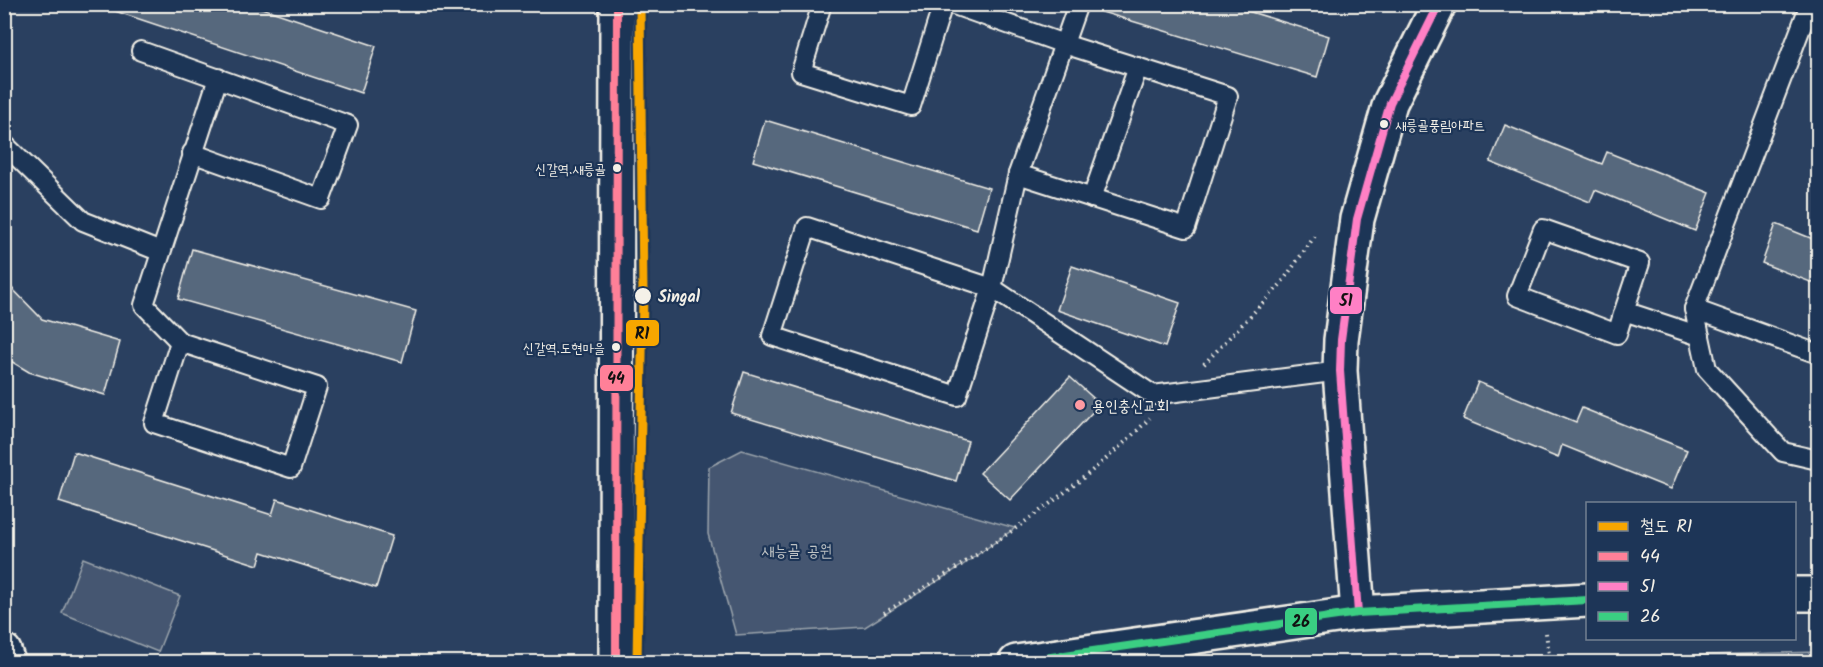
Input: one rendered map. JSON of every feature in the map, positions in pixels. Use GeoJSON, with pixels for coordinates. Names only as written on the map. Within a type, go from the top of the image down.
{"type":"FeatureCollection","features":[{"type":"Feature","properties":{"kind":"street"},"geometry":{"type":"LineString","coordinates":[[616,663],[617,4]]}},
{"type":"Feature","properties":{"kind":"street"},"geometry":{"type":"LineString","coordinates":[[1358,613],[1340,371],[1341,340],[1357,219],[1390,103],[1439,4]]}},
{"type":"Feature","properties":{"kind":"street"},"geometry":{"type":"LineString","coordinates":[[1796,594],[1818,594]]}},
{"type":"Feature","properties":{"kind":"street"},"geometry":{"type":"LineString","coordinates":[[1016,663],[1358,613],[1586,600]]}},
{"type":"Feature","properties":{"kind":"street"},"geometry":{"type":"LineString","coordinates":[[4,651],[8,663]]}},
{"type":"Feature","properties":{"kind":"lane"},"geometry":{"type":"LineString","coordinates":[[822,4],[801,72],[911,106],[943,4]]}},
{"type":"Feature","properties":{"kind":"lane"},"geometry":{"type":"LineString","coordinates":[[951,4],[1064,44],[1228,96],[1185,228],[1017,174]]}},
{"type":"Feature","properties":{"kind":"lane"},"geometry":{"type":"LineString","coordinates":[[1078,4],[1017,174],[992,288],[957,396],[772,336],[807,227],[992,288],[1153,395],[1340,371]]}},
{"type":"Feature","properties":{"kind":"lane"},"geometry":{"type":"LineString","coordinates":[[1810,4],[1694,309],[1707,369],[1783,452],[1818,460]]}},
{"type":"Feature","properties":{"kind":"lane"},"geometry":{"type":"LineString","coordinates":[[141,51],[348,125],[321,199],[192,153]]}},
{"type":"Feature","properties":{"kind":"lane"},"geometry":{"type":"LineString","coordinates":[[1092,198],[1138,67]]}},
{"type":"Feature","properties":{"kind":"lane"},"geometry":{"type":"LineString","coordinates":[[180,342],[154,423],[291,468],[317,387],[180,342],[144,305],[218,78]]}},
{"type":"Feature","properties":{"kind":"lane"},"geometry":{"type":"LineString","coordinates":[[4,144],[83,221],[161,252]]}},
{"type":"Feature","properties":{"kind":"lane"},"geometry":{"type":"LineString","coordinates":[[1543,229],[1640,263],[1624,310],[1617,334],[1517,296],[1543,229]]}},
{"type":"Feature","properties":{"kind":"lane"},"geometry":{"type":"LineString","coordinates":[[1694,309],[1818,354]]}},
{"type":"Feature","properties":{"kind":"lane"},"geometry":{"type":"LineString","coordinates":[[1624,310],[1700,336]]}},
{"type":"Feature","properties":{"kind":"path"},"geometry":{"type":"LineString","coordinates":[[884,613],[963,565],[1053,502],[1130,438],[1221,348],[1280,285],[1317,233]]}},
{"type":"Feature","properties":{"kind":"green space","name":"새능골 공원"},"geometry":{"type":"Polygon","coordinates":[[[742,450],[1015,528],[963,565],[865,627],[736,635],[708,534],[709,467],[742,450]]]}},
{"type":"Feature","properties":{"kind":"green space"},"geometry":{"type":"Polygon","coordinates":[[[83,558],[180,596],[158,652],[62,613],[83,558]]]}},
{"type":"Feature","properties":{"kind":"green space"},"geometry":{"type":"Polygon","coordinates":[[[1818,652],[1818,662],[1458,662],[1818,652]]]}},
{"type":"Feature","properties":{"kind":"building"},"geometry":{"type":"Polygon","coordinates":[[[94,4],[250,4],[376,46],[361,93],[94,4]]]}},
{"type":"Feature","properties":{"kind":"building"},"geometry":{"type":"Polygon","coordinates":[[[1094,4],[1225,4],[1329,36],[1317,77],[1092,9],[1094,4]]]}},
{"type":"Feature","properties":{"kind":"building"},"geometry":{"type":"Polygon","coordinates":[[[765,120],[989,188],[977,229],[753,161],[765,120]]]}},
{"type":"Feature","properties":{"kind":"building"},"geometry":{"type":"Polygon","coordinates":[[[1505,125],[1602,164],[1607,152],[1710,193],[1695,231],[1595,190],[1590,202],[1490,162],[1505,125]]]}},
{"type":"Feature","properties":{"kind":"building"},"geometry":{"type":"Polygon","coordinates":[[[1776,224],[1818,241],[1818,285],[1762,263],[1776,224]]]}},
{"type":"Feature","properties":{"kind":"building"},"geometry":{"type":"Polygon","coordinates":[[[192,249],[416,311],[402,362],[178,299],[192,249]]]}},
{"type":"Feature","properties":{"kind":"building"},"geometry":{"type":"Polygon","coordinates":[[[1072,266],[1180,303],[1165,347],[1057,310],[1072,266]]]}},
{"type":"Feature","properties":{"kind":"building"},"geometry":{"type":"Polygon","coordinates":[[[4,280],[42,319],[120,342],[105,395],[29,372],[4,357],[4,280]]]}},
{"type":"Feature","properties":{"kind":"building"},"geometry":{"type":"Polygon","coordinates":[[[744,372],[968,441],[956,481],[731,413],[744,372]]]}},
{"type":"Feature","properties":{"kind":"building"},"geometry":{"type":"Polygon","coordinates":[[[1070,377],[1100,404],[1010,500],[980,473],[1070,377]]]}},
{"type":"Feature","properties":{"kind":"building"},"geometry":{"type":"Polygon","coordinates":[[[1478,382],[1576,422],[1582,408],[1687,450],[1671,489],[1562,445],[1558,458],[1463,419],[1478,382]]]}},
{"type":"Feature","properties":{"kind":"building"},"geometry":{"type":"Polygon","coordinates":[[[74,452],[272,515],[277,499],[392,536],[376,588],[262,552],[258,565],[59,502],[74,452]]]}},
{"type":"Feature","properties":{"kind":"rail line","name":"R1"},"geometry":{"type":"LineString","coordinates":[[637,662],[643,294],[640,4]]}},
{"type":"Feature","properties":{"kind":"transit line","name":"44"},"geometry":{"type":"LineString","coordinates":[[616,662],[617,4]]}},
{"type":"Feature","properties":{"kind":"transit line","name":"51"},"geometry":{"type":"LineString","coordinates":[[1358,613],[1340,371],[1341,340],[1357,219],[1390,103],[1439,4]]}},
{"type":"Feature","properties":{"kind":"transit line","name":"26"},"geometry":{"type":"LineString","coordinates":[[1016,662],[1358,613],[1586,600]]}},
{"type":"Feature","properties":{"kind":"place","name":"새릉골풍림아파트"},"geometry":{"type":"Point","coordinates":[1384,124]}},
{"type":"Feature","properties":{"kind":"place","name":"신갈역.새릉골"},"geometry":{"type":"Point","coordinates":[617,168]}},
{"type":"Feature","properties":{"kind":"place","name":"Singal"},"geometry":{"type":"Point","coordinates":[643,296]}},
{"type":"Feature","properties":{"kind":"place","name":"신갈역.도현마을"},"geometry":{"type":"Point","coordinates":[616,347]}},
{"type":"Feature","properties":{"kind":"place","name":"용인충신교회"},"geometry":{"type":"Point","coordinates":[1080,405]}}]}
